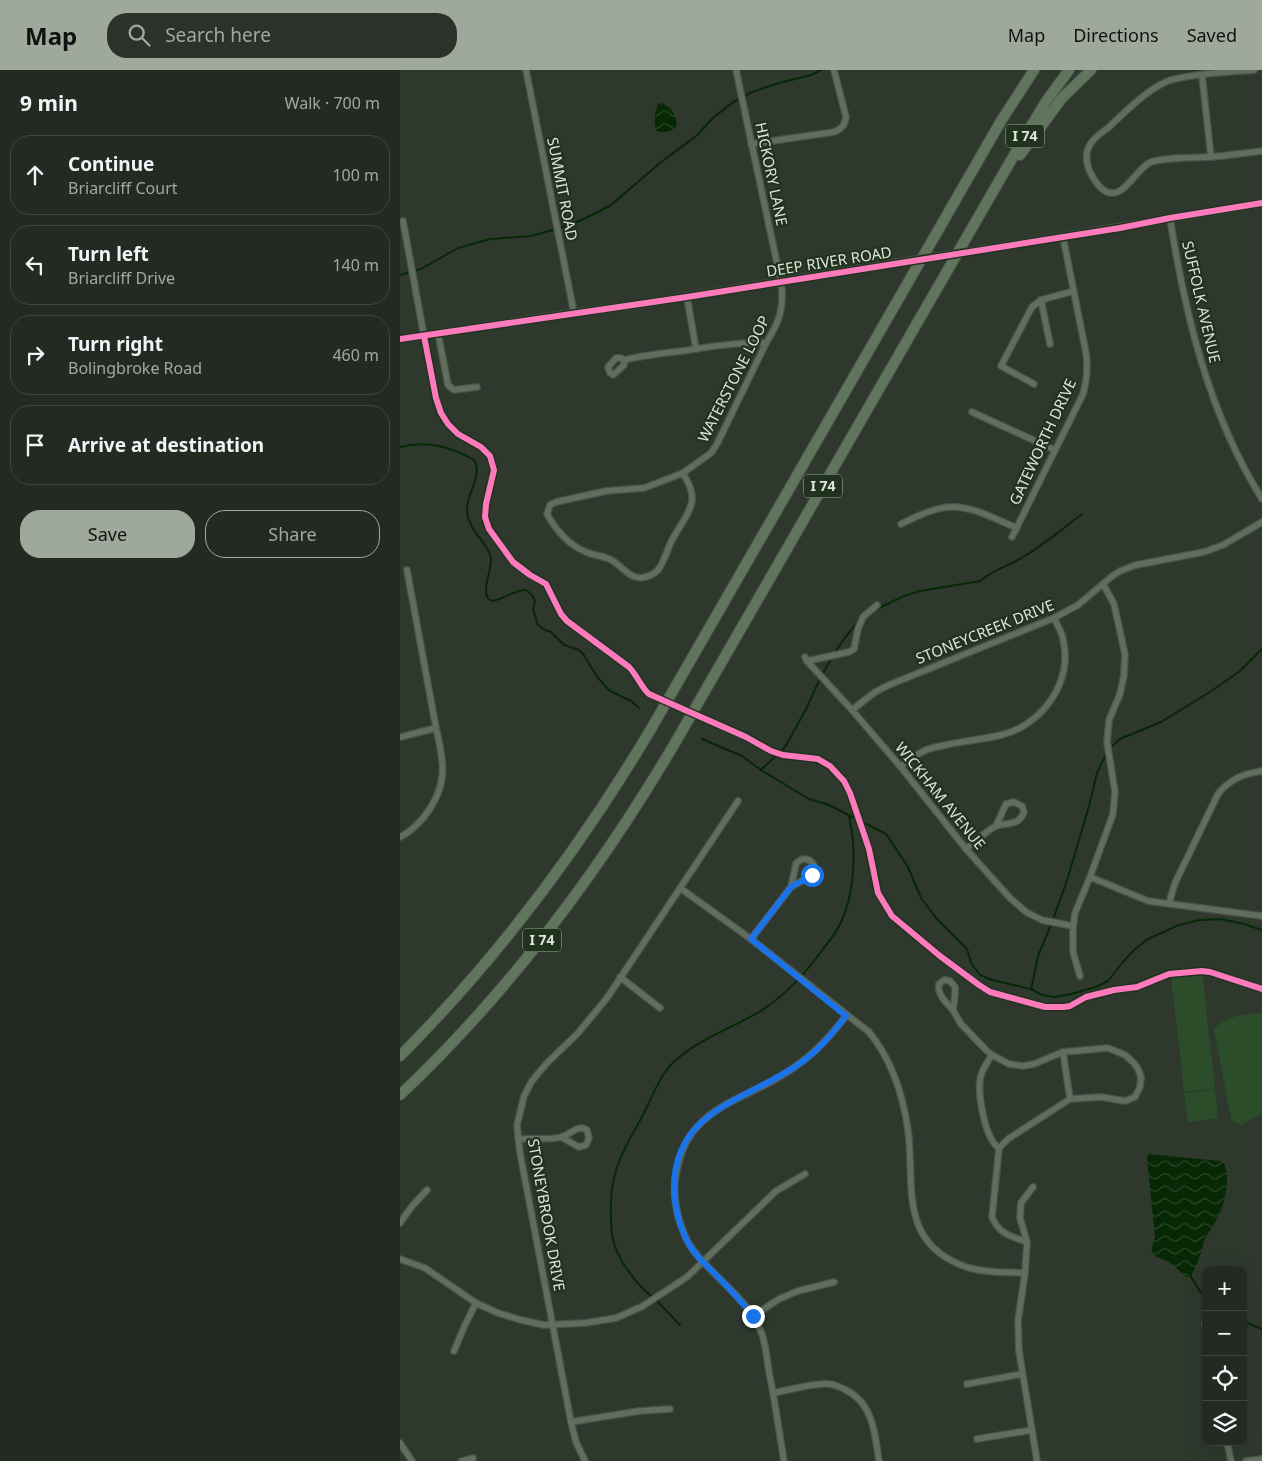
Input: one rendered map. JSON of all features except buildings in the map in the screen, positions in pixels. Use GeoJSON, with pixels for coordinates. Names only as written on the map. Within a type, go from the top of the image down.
{"type":"FeatureCollection","features":[{"type":"Feature","properties":{"kind":"highway"},"geometry":{"type":"LineString","coordinates":[[1001,122],[1025,70]]}},
{"type":"Feature","properties":{"kind":"highway","name":"I 74"},"geometry":{"type":"LineString","coordinates":[[400,1056],[448,1007],[504,942],[557,874],[606,803],[661,712],[1001,122],[1034,70]]}},
{"type":"Feature","properties":{"kind":"highway","name":"I 74"},"geometry":{"type":"LineString","coordinates":[[400,1095],[468,1026],[526,960],[579,890],[629,819],[675,744],[1036,118],[1069,70]]}},
{"type":"Feature","properties":{"kind":"highway"},"geometry":{"type":"LineString","coordinates":[[985,205],[1051,112],[1091,70]]}},
{"type":"Feature","properties":{"kind":"street","name":"SUMMIT ROAD"},"geometry":{"type":"LineString","coordinates":[[526,70],[574,313]]}},
{"type":"Feature","properties":{"kind":"street","name":"HICKORY LANE"},"geometry":{"type":"LineString","coordinates":[[736,70],[781,282]]}},
{"type":"Feature","properties":{"kind":"street"},"geometry":{"type":"LineString","coordinates":[[752,144],[834,132],[841,129],[845,124],[846,117],[834,70]]}},
{"type":"Feature","properties":{"kind":"street"},"geometry":{"type":"LineString","coordinates":[[1254,70],[1173,79],[1157,87],[1092,142],[1087,153],[1087,161],[1098,185],[1111,193],[1118,192],[1149,163],[1262,152]]}},
{"type":"Feature","properties":{"kind":"street"},"geometry":{"type":"LineString","coordinates":[[1202,75],[1211,157]]}},
{"type":"Feature","properties":{"kind":"street","name":"DEEP RIVER ROAD"},"geometry":{"type":"LineString","coordinates":[[400,339],[687,297],[1120,228],[1262,203]]}},
{"type":"Feature","properties":{"kind":"street","name":"SUFFOLK AVENUE"},"geometry":{"type":"LineString","coordinates":[[1170,218],[1192,331],[1202,365],[1234,445],[1262,498]]}},
{"type":"Feature","properties":{"kind":"street"},"geometry":{"type":"LineString","coordinates":[[403,221],[424,336]]}},
{"type":"Feature","properties":{"kind":"street","name":"GATEWORTH DRIVE"},"geometry":{"type":"LineString","coordinates":[[1012,537],[1082,394],[1087,376],[1086,352],[1063,237]]}},
{"type":"Feature","properties":{"kind":"street","name":"WATERSTONE LOOP"},"geometry":{"type":"LineString","coordinates":[[683,473],[692,495],[691,505],[659,568],[654,574],[646,577],[631,576],[613,561],[602,556],[584,552],[568,542],[556,529],[547,514],[550,505],[556,502],[606,491],[644,488],[683,473],[711,453],[774,330],[782,308],[781,282]]}},
{"type":"Feature","properties":{"kind":"street"},"geometry":{"type":"LineString","coordinates":[[1034,384],[1001,366],[1032,307],[1041,300],[1074,291]]}},
{"type":"Feature","properties":{"kind":"street"},"geometry":{"type":"LineString","coordinates":[[687,297],[696,349]]}},
{"type":"Feature","properties":{"kind":"street"},"geometry":{"type":"LineString","coordinates":[[1041,300],[1050,344]]}},
{"type":"Feature","properties":{"kind":"street"},"geometry":{"type":"LineString","coordinates":[[438,333],[448,385],[454,390],[477,387]]}},
{"type":"Feature","properties":{"kind":"street"},"geometry":{"type":"LineString","coordinates":[[624,360],[752,342],[766,343]]}},
{"type":"Feature","properties":{"kind":"street"},"geometry":{"type":"LineString","coordinates":[[972,412],[1055,450]]}},
{"type":"Feature","properties":{"kind":"street"},"geometry":{"type":"LineString","coordinates":[[901,524],[929,512],[954,507],[973,511],[1017,528]]}},
{"type":"Feature","properties":{"kind":"street","name":"STONEYCREEK DRIVE"},"geometry":{"type":"LineString","coordinates":[[852,710],[875,692],[889,685],[1054,618],[1078,605],[1111,576],[1120,571],[1204,552],[1223,545],[1262,522]]}},
{"type":"Feature","properties":{"kind":"street"},"geometry":{"type":"LineString","coordinates":[[400,837],[418,824],[434,803],[442,782],[443,764],[407,570]]}},
{"type":"Feature","properties":{"kind":"street"},"geometry":{"type":"LineString","coordinates":[[1080,976],[1073,952],[1073,926],[1075,913],[1112,814],[1115,792],[1107,742],[1109,720],[1120,694],[1124,674],[1125,654],[1114,604],[1103,584]]}},
{"type":"Feature","properties":{"kind":"street","name":"WICKHAM AVENUE"},"geometry":{"type":"LineString","coordinates":[[877,605],[863,618],[858,629],[854,649],[849,652],[806,659],[900,766],[966,849],[1010,898],[1026,912],[1042,920],[1073,926]]}},
{"type":"Feature","properties":{"kind":"street"},"geometry":{"type":"LineString","coordinates":[[900,766],[926,750],[1012,732],[1027,725],[1041,713],[1050,703],[1056,691],[1064,666],[1064,639],[1054,618]]}},
{"type":"Feature","properties":{"kind":"street"},"geometry":{"type":"LineString","coordinates":[[400,737],[436,728]]}},
{"type":"Feature","properties":{"kind":"street"},"geometry":{"type":"LineString","coordinates":[[1169,903],[1175,883],[1218,794],[1225,785],[1235,778],[1262,771]]}},
{"type":"Feature","properties":{"kind":"street","name":"STONEYBROOK DRIVE"},"geometry":{"type":"LineString","coordinates":[[585,1461],[576,1442],[571,1422],[520,1153],[517,1125],[519,1112],[532,1080],[578,1033],[607,998],[738,801]]}},
{"type":"Feature","properties":{"kind":"street"},"geometry":{"type":"LineString","coordinates":[[966,849],[996,826],[1022,819],[1024,812],[1022,806],[1014,802],[1006,804],[996,826]]}},
{"type":"Feature","properties":{"kind":"street"},"geometry":{"type":"LineString","coordinates":[[751,939],[791,887],[812,875],[815,868],[811,861],[804,859],[797,862],[791,887]]}},
{"type":"Feature","properties":{"kind":"street"},"geometry":{"type":"LineString","coordinates":[[1090,876],[1148,901],[1262,916]]}},
{"type":"Feature","properties":{"kind":"street"},"geometry":{"type":"LineString","coordinates":[[680,888],[751,939],[873,1037],[886,1057],[896,1080],[908,1130],[912,1207],[924,1237],[941,1254],[962,1266],[980,1270],[1024,1273]]}},
{"type":"Feature","properties":{"kind":"street"},"geometry":{"type":"LineString","coordinates":[[620,977],[660,1008]]}},
{"type":"Feature","properties":{"kind":"street"},"geometry":{"type":"LineString","coordinates":[[953,1010],[954,987],[950,981],[944,980],[939,984],[939,991],[961,1024],[992,1055],[1009,1064],[1024,1066],[1063,1052],[1108,1048],[1125,1055],[1134,1063],[1141,1077],[1140,1087],[1135,1097],[1125,1101],[1101,1097],[1070,1099],[1008,1139],[999,1148],[992,1217],[995,1225],[1000,1230],[1014,1238],[1027,1242]]}},
{"type":"Feature","properties":{"kind":"street"},"geometry":{"type":"LineString","coordinates":[[784,1461],[762,1336],[753,1316],[736,1295],[692,1249],[683,1232],[675,1203],[674,1183],[678,1162],[687,1140],[698,1126],[713,1113],[800,1064],[819,1048],[846,1016]]}},
{"type":"Feature","properties":{"kind":"street"},"geometry":{"type":"LineString","coordinates":[[1063,1052],[1070,1099]]}},
{"type":"Feature","properties":{"kind":"street"},"geometry":{"type":"LineString","coordinates":[[992,1055],[982,1071],[980,1093],[988,1134],[999,1148]]}},
{"type":"Feature","properties":{"kind":"street"},"geometry":{"type":"LineString","coordinates":[[518,1139],[561,1137],[575,1129],[583,1128],[588,1132],[589,1138],[586,1145],[579,1147],[561,1137]]}},
{"type":"Feature","properties":{"kind":"street"},"geometry":{"type":"LineString","coordinates":[[400,1259],[425,1268],[476,1303],[498,1313],[521,1320],[544,1325],[586,1323],[616,1318],[643,1306],[688,1277],[776,1191],[805,1174]]}},
{"type":"Feature","properties":{"kind":"street"},"geometry":{"type":"LineString","coordinates":[[1033,1187],[1021,1202],[1020,1218],[1027,1242],[1018,1321],[1019,1352],[1037,1461]]}},
{"type":"Feature","properties":{"kind":"street"},"geometry":{"type":"LineString","coordinates":[[400,1223],[412,1206],[428,1190]]}},
{"type":"Feature","properties":{"kind":"street"},"geometry":{"type":"LineString","coordinates":[[753,1316],[791,1293],[834,1282]]}},
{"type":"Feature","properties":{"kind":"street"},"geometry":{"type":"LineString","coordinates":[[454,1351],[476,1303]]}},
{"type":"Feature","properties":{"kind":"street"},"geometry":{"type":"LineString","coordinates":[[967,1384],[1022,1374]]}},
{"type":"Feature","properties":{"kind":"street"},"geometry":{"type":"LineString","coordinates":[[773,1394],[823,1384],[834,1385],[854,1393],[862,1400],[869,1413],[879,1461]]}},
{"type":"Feature","properties":{"kind":"street"},"geometry":{"type":"LineString","coordinates":[[571,1422],[639,1411],[670,1409]]}},
{"type":"Feature","properties":{"kind":"street"},"geometry":{"type":"LineString","coordinates":[[977,1439],[1032,1430]]}},
{"type":"Feature","properties":{"kind":"street"},"geometry":{"type":"LineString","coordinates":[[400,1442],[412,1461]]}},
{"type":"Feature","properties":{"kind":"street"},"geometry":{"type":"LineString","coordinates":[[1228,1446],[1230,1461]]}},
{"type":"Feature","properties":{"kind":"street"},"geometry":{"type":"LineString","coordinates":[[462,1461],[473,1458]]}},
{"type":"Feature","properties":{"kind":"street"},"geometry":{"type":"LineString","coordinates":[[1246,1461],[1262,1459]]}},
{"type":"Feature","properties":{"kind":"shaded area"},"geometry":{"type":"Polygon","coordinates":[[[1202,973],[1215,1089],[1184,1092],[1171,976],[1202,973]]]}},
{"type":"Feature","properties":{"kind":"shaded area"},"geometry":{"type":"Polygon","coordinates":[[[1262,1013],[1262,1114],[1241,1125],[1231,1119],[1214,1029],[1230,1018],[1262,1013]]]}},
{"type":"Feature","properties":{"kind":"shaded area"},"geometry":{"type":"Polygon","coordinates":[[[1215,1090],[1218,1118],[1188,1122],[1184,1093],[1215,1090]]]}},
{"type":"Feature","properties":{"kind":"water"},"geometry":{"type":"Polygon","coordinates":[[[662,103],[669,107],[676,120],[676,128],[666,132],[656,131],[655,127],[658,104],[662,103]]]}},
{"type":"Feature","properties":{"kind":"water"},"geometry":{"type":"Polygon","coordinates":[[[1148,1154],[1220,1161],[1224,1163],[1227,1184],[1224,1199],[1215,1223],[1204,1241],[1198,1261],[1190,1277],[1187,1277],[1167,1261],[1155,1256],[1151,1252],[1155,1236],[1148,1154]]]}},
{"type":"Feature","properties":{"kind":"waterway"},"geometry":{"type":"LineString","coordinates":[[400,275],[421,269],[458,248],[490,239],[531,236],[577,222],[592,215],[611,205],[660,163],[696,136],[714,117],[732,103],[752,92],[811,75],[821,70]]}},
{"type":"Feature","properties":{"kind":"waterway"},"geometry":{"type":"LineString","coordinates":[[400,447],[419,444],[438,446],[448,448],[474,460],[477,472],[467,512],[475,532],[490,554],[491,564],[486,587],[487,597],[493,601],[526,590],[535,601],[533,609],[538,625],[551,632],[564,645],[579,650],[598,678],[610,691],[631,701],[639,708]]}},
{"type":"Feature","properties":{"kind":"waterway"},"geometry":{"type":"LineString","coordinates":[[877,609],[904,596],[920,591],[980,581],[1034,550],[1082,514]]}},
{"type":"Feature","properties":{"kind":"waterway"},"geometry":{"type":"LineString","coordinates":[[834,653],[859,621]]}},
{"type":"Feature","properties":{"kind":"waterway"},"geometry":{"type":"LineString","coordinates":[[1110,748],[1120,739],[1161,722],[1210,692],[1240,671],[1262,649]]}},
{"type":"Feature","properties":{"kind":"waterway"},"geometry":{"type":"LineString","coordinates":[[822,675],[832,657]]}},
{"type":"Feature","properties":{"kind":"waterway"},"geometry":{"type":"LineString","coordinates":[[761,770],[785,747],[820,679]]}},
{"type":"Feature","properties":{"kind":"waterway"},"geometry":{"type":"LineString","coordinates":[[702,739],[742,756],[761,770],[809,799],[829,805],[886,834],[908,867],[921,898],[937,919],[967,949],[971,963],[980,975],[992,980],[1055,997],[1096,987],[1108,981],[1135,949],[1148,939],[1179,925],[1200,920],[1221,919],[1262,930]]}},
{"type":"Feature","properties":{"kind":"waterway"},"geometry":{"type":"LineString","coordinates":[[1031,990],[1038,956],[1068,877],[1097,773],[1107,752]]}},
{"type":"Feature","properties":{"kind":"waterway"},"geometry":{"type":"LineString","coordinates":[[652,1297],[625,1267],[613,1239],[611,1222],[612,1194],[619,1161],[658,1084],[671,1064],[696,1045],[749,1018],[786,992],[802,976],[835,933],[844,916],[853,873],[854,858],[849,817]]}},
{"type":"Feature","properties":{"kind":"waterway"},"geometry":{"type":"LineString","coordinates":[[1190,1275],[1202,1294]]}},
{"type":"Feature","properties":{"kind":"waterway"},"geometry":{"type":"LineString","coordinates":[[656,1300],[680,1325]]}},
{"type":"Feature","properties":{"kind":"waterway"},"geometry":{"type":"LineString","coordinates":[[1247,1323],[1262,1329]]}},
{"type":"Feature","properties":{"kind":"cycle path"},"geometry":{"type":"LineString","coordinates":[[400,339],[687,297],[1120,228],[1262,203]]}},
{"type":"Feature","properties":{"kind":"cycle path"},"geometry":{"type":"LineString","coordinates":[[424,336],[436,398],[441,413],[458,434],[481,447],[490,456],[494,470],[485,517],[489,529],[513,562],[546,584],[561,614],[567,621],[629,667],[649,694],[746,737],[771,751],[783,755],[818,759],[830,766],[844,781],[850,793],[869,849],[878,893],[892,916],[940,956],[990,992],[1045,1007],[1070,1006],[1086,997],[1137,987],[1169,974],[1202,971],[1262,989]]}},
{"type":"Feature","properties":{"kind":"route"},"geometry":{"type":"LineString","coordinates":[[753,1316],[736,1295],[692,1249],[683,1232],[675,1203],[674,1183],[681,1151],[692,1133],[704,1119],[734,1100],[800,1064],[819,1048],[846,1016],[751,939],[791,887],[812,875]]}}]}
